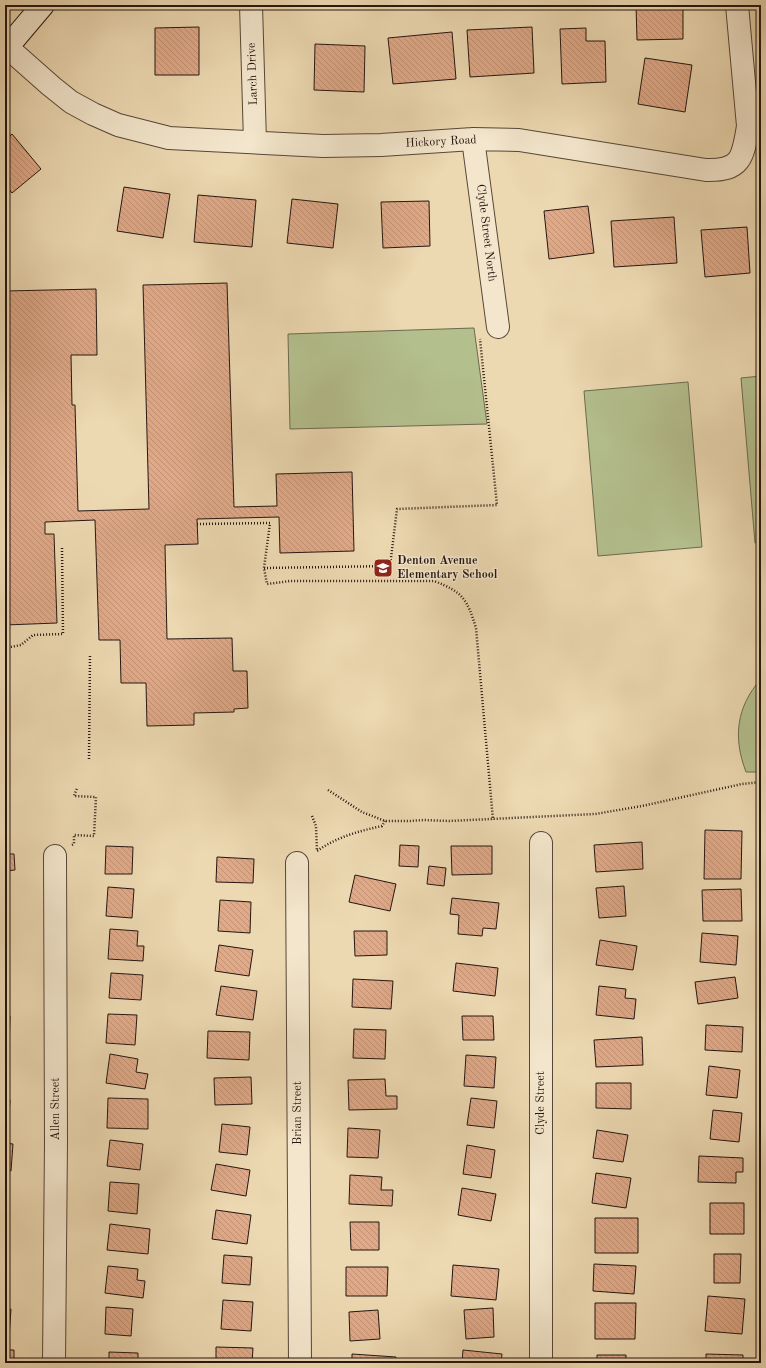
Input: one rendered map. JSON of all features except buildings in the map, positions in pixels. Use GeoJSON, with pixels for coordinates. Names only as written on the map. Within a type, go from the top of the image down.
{"type":"FeatureCollection","features":[{"type":"Feature","properties":{"kind":"street"},"geometry":{"type":"LineString","coordinates":[[6,49],[43,5]]}},
{"type":"Feature","properties":{"kind":"street","name":"Larch Drive"},"geometry":{"type":"LineString","coordinates":[[251,5],[255,142]]}},
{"type":"Feature","properties":{"kind":"street","name":"Hickory Road"},"geometry":{"type":"LineString","coordinates":[[6,49],[71,102],[118,125],[169,138],[323,146],[381,145],[473,139],[519,140],[706,170],[721,170],[730,167],[739,160],[745,145],[748,126],[737,5]]}},
{"type":"Feature","properties":{"kind":"street","name":"Clyde Street North"},"geometry":{"type":"LineString","coordinates":[[473,139],[488,329]]}},
{"type":"Feature","properties":{"kind":"street","name":"Clyde Street"},"geometry":{"type":"LineString","coordinates":[[541,843],[541,1363]]}},
{"type":"Feature","properties":{"kind":"street","name":"Allen Street"},"geometry":{"type":"LineString","coordinates":[[54,1363],[56,1142],[55,856]]}},
{"type":"Feature","properties":{"kind":"street","name":"Brian Street"},"geometry":{"type":"LineString","coordinates":[[297,863],[300,1363]]}},
{"type":"Feature","properties":{"kind":"path"},"geometry":{"type":"LineString","coordinates":[[264,568],[390,566],[397,509],[497,505],[488,329]]}},
{"type":"Feature","properties":{"kind":"path"},"geometry":{"type":"LineString","coordinates":[[197,524],[270,523],[264,568],[267,584],[290,582],[434,581],[450,588],[463,598],[470,609],[476,628],[493,820]]}},
{"type":"Feature","properties":{"kind":"path"},"geometry":{"type":"LineString","coordinates":[[5,648],[21,646],[33,635],[63,634],[62,548]]}},
{"type":"Feature","properties":{"kind":"path"},"geometry":{"type":"LineString","coordinates":[[89,759],[90,655]]}},
{"type":"Feature","properties":{"kind":"path"},"geometry":{"type":"LineString","coordinates":[[328,790],[362,812],[385,822],[410,822],[424,820],[493,820],[595,814],[642,806],[742,784],[761,782]]}},
{"type":"Feature","properties":{"kind":"path"},"geometry":{"type":"LineString","coordinates":[[55,856],[74,844],[74,835],[94,836],[96,797],[74,796],[77,788]]}},
{"type":"Feature","properties":{"kind":"path"},"geometry":{"type":"LineString","coordinates":[[312,816],[316,826],[317,851],[328,843],[353,833],[382,826],[385,822]]}},
{"type":"Feature","properties":{"kind":"green space"},"geometry":{"type":"Polygon","coordinates":[[[474,328],[487,424],[290,429],[288,334],[474,328]]]}},
{"type":"Feature","properties":{"kind":"green space"},"geometry":{"type":"Polygon","coordinates":[[[761,376],[761,542],[755,543],[741,378],[761,376]]]}},
{"type":"Feature","properties":{"kind":"green space"},"geometry":{"type":"Polygon","coordinates":[[[688,382],[702,547],[598,556],[584,391],[688,382]]]}},
{"type":"Feature","properties":{"kind":"green space"},"geometry":{"type":"Polygon","coordinates":[[[761,679],[761,772],[746,772],[739,747],[739,723],[746,701],[761,679]]]}},
{"type":"Feature","properties":{"kind":"place","name":"Denton Avenue Elementary School"},"geometry":{"type":"Point","coordinates":[383,568]}}]}
